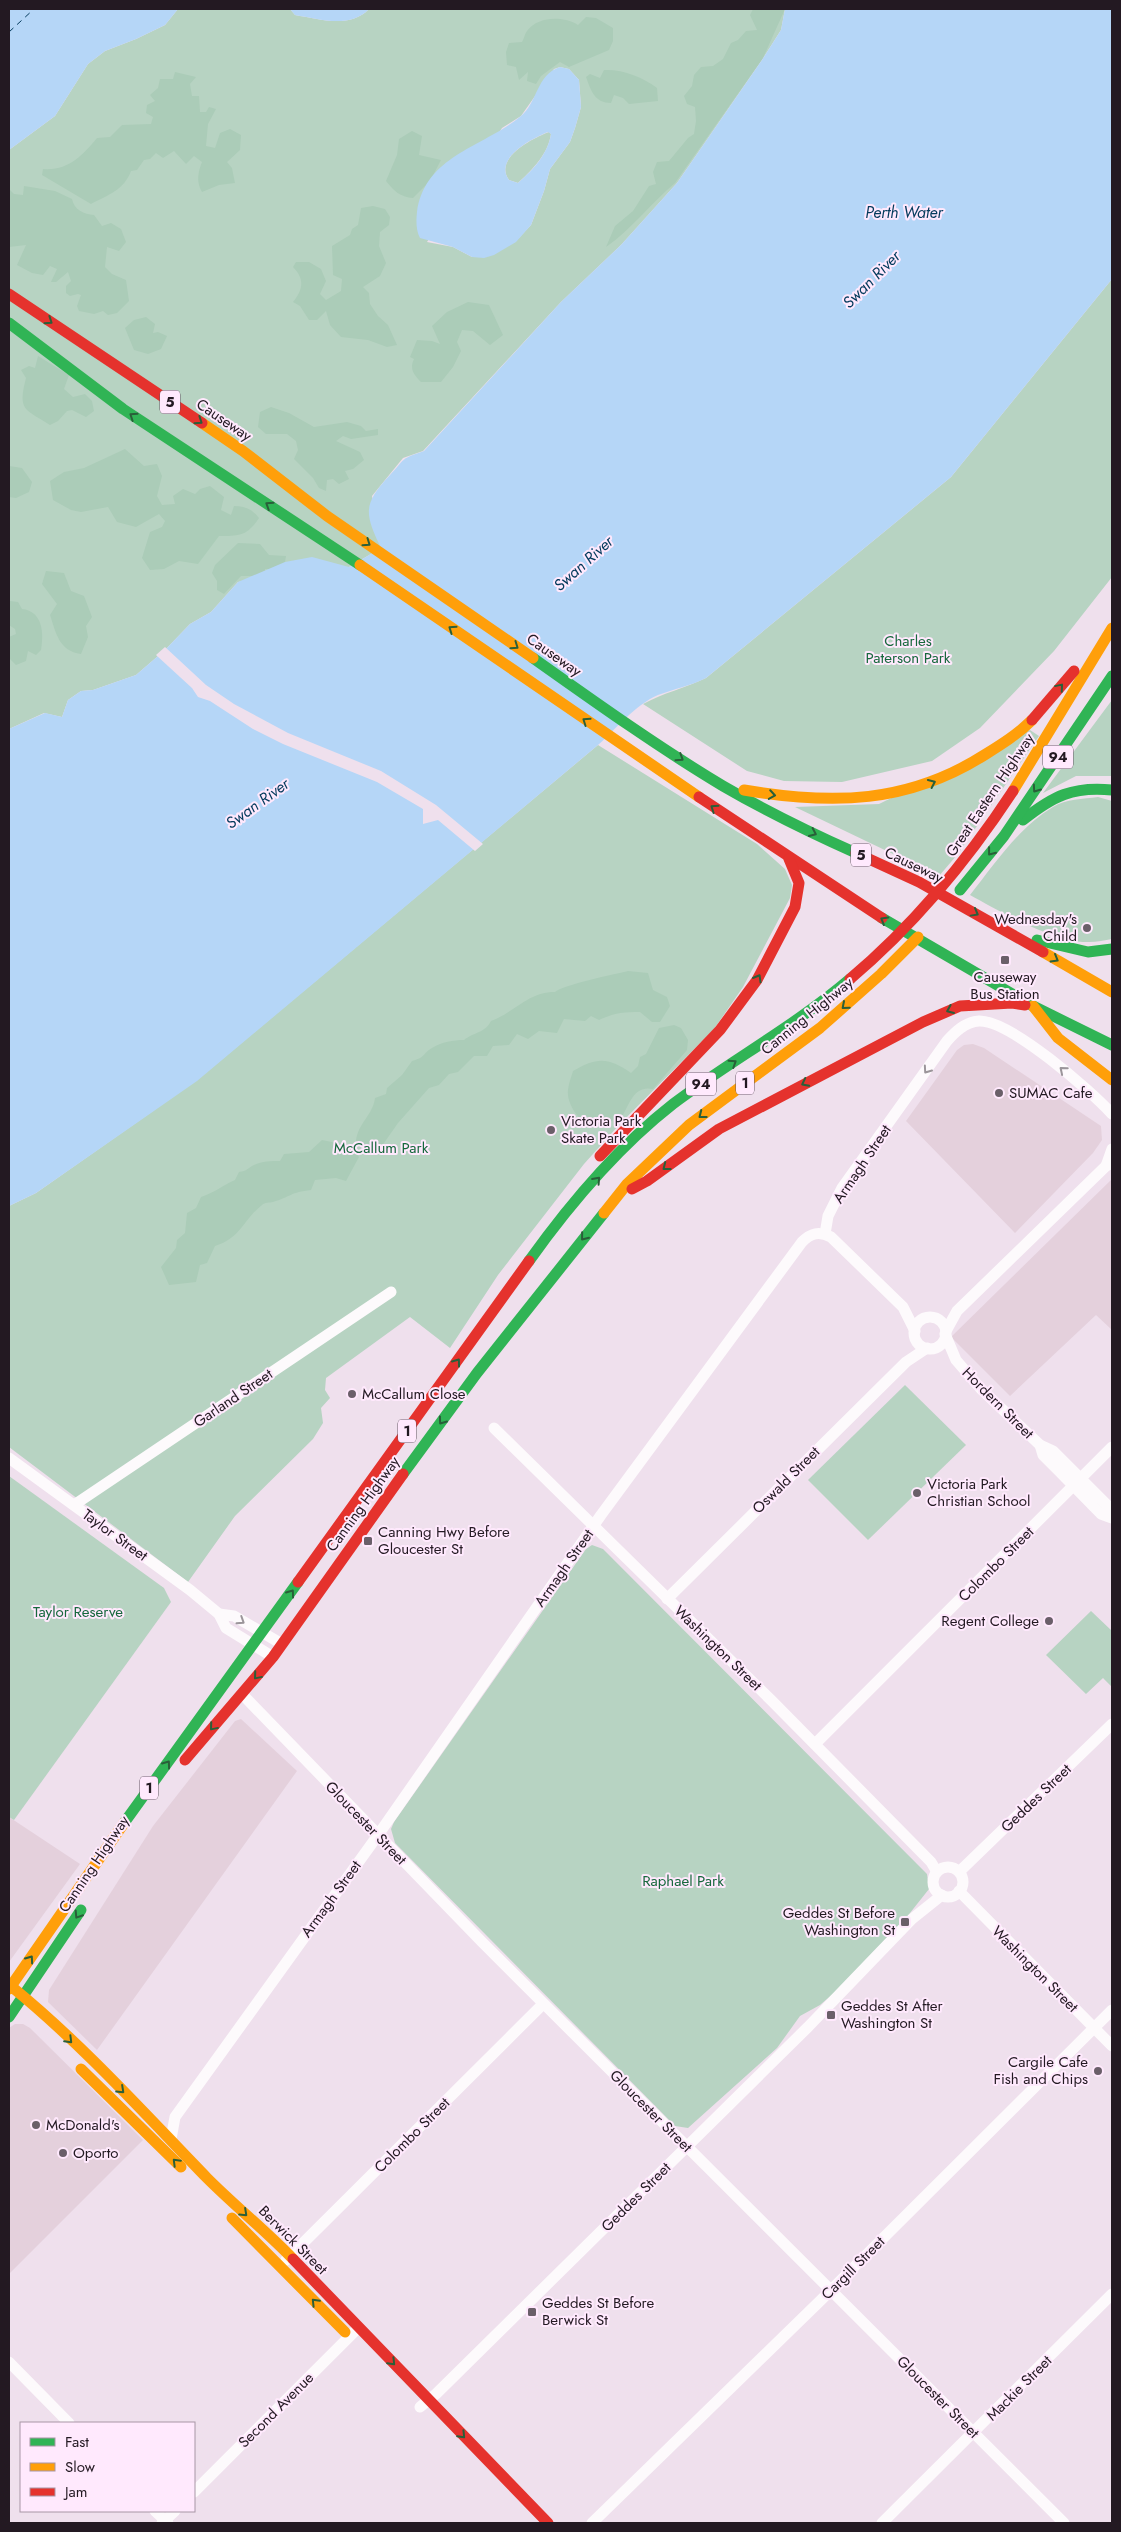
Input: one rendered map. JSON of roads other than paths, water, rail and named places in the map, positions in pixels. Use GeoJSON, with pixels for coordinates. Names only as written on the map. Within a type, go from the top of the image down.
{"type":"FeatureCollection","features":[{"type":"Feature","properties":{"kind":"main road","name":"Causeway"},"geometry":{"type":"LineString","coordinates":[[9,294],[243,451],[327,516],[639,732],[724,786],[801,828],[919,882],[1112,992]]}},
{"type":"Feature","properties":{"kind":"main road","name":"5"},"geometry":{"type":"LineString","coordinates":[[9,323],[123,409],[310,531],[789,859],[874,914],[1032,1006],[1091,1035]]}},
{"type":"Feature","properties":{"kind":"main road"},"geometry":{"type":"LineString","coordinates":[[724,786],[789,798],[815,800],[888,796],[924,787],[976,762],[1025,727],[1064,684],[1112,619]]}},
{"type":"Feature","properties":{"kind":"main road","name":"Great Eastern Highway"},"geometry":{"type":"LineString","coordinates":[[871,963],[922,913],[966,860],[1016,788],[1112,628]]}},
{"type":"Feature","properties":{"kind":"main road"},"geometry":{"type":"LineString","coordinates":[[1102,645],[1112,635]]}},
{"type":"Feature","properties":{"kind":"main road","name":"Great Eastern Highway"},"geometry":{"type":"LineString","coordinates":[[943,910],[1004,836],[1112,676]]}},
{"type":"Feature","properties":{"kind":"main road"},"geometry":{"type":"LineString","coordinates":[[1004,836],[1044,802],[1059,794],[1091,788],[1112,790]]}},
{"type":"Feature","properties":{"kind":"main road"},"geometry":{"type":"LineString","coordinates":[[552,1229],[581,1179],[618,1134],[720,1030],[757,980],[795,907],[799,883],[789,859]]}},
{"type":"Feature","properties":{"kind":"main road"},"geometry":{"type":"LineString","coordinates":[[997,926],[1047,944],[1088,952],[1112,949]]}},
{"type":"Feature","properties":{"kind":"main road","name":"Canning Highway"},"geometry":{"type":"LineString","coordinates":[[180,1768],[273,1657],[364,1527],[477,1373],[614,1198],[643,1166],[673,1138],[820,1028],[881,974],[928,927]]}},
{"type":"Feature","properties":{"kind":"main road","name":"Canning Highway"},"geometry":{"type":"LineString","coordinates":[[10,1988],[137,1805],[552,1229],[625,1148],[670,1108],[824,1001],[871,963]]}},
{"type":"Feature","properties":{"kind":"main road"},"geometry":{"type":"LineString","coordinates":[[614,1198],[647,1181],[719,1129],[923,1022],[960,1006],[1012,1003],[1032,1006],[1039,1019],[1066,1044],[1112,1080]]}},
{"type":"Feature","properties":{"kind":"main road"},"geometry":{"type":"LineString","coordinates":[[1091,1035],[1105,1031]]}},
{"type":"Feature","properties":{"kind":"main road"},"geometry":{"type":"LineString","coordinates":[[1091,1035],[1112,1045]]}},
{"type":"Feature","properties":{"kind":"main road","name":"Canning Highway"},"geometry":{"type":"LineString","coordinates":[[9,2017],[16,2001],[87,1901]]}},
{"type":"Feature","properties":{"kind":"main road","name":"Berwick Street"},"geometry":{"type":"LineString","coordinates":[[10,1988],[16,2001],[28,2016]]}},
{"type":"Feature","properties":{"kind":"main road","name":"Berwick Street"},"geometry":{"type":"LineString","coordinates":[[16,2001],[155,2123],[208,2179],[290,2256],[358,2328],[534,2523]]}},
{"type":"Feature","properties":{"kind":"main road","name":"Berwick Street"},"geometry":{"type":"LineString","coordinates":[[75,2064],[353,2340]]}},
{"type":"Feature","properties":{"kind":"main road","name":"Berwick Street"},"geometry":{"type":"LineString","coordinates":[[400,2388],[424,2403],[548,2523]]}},
{"type":"Feature","properties":{"kind":"street","name":"Armagh Street"},"geometry":{"type":"LineString","coordinates":[[171,2139],[175,2117],[378,1835],[594,1524],[802,1242],[809,1236],[825,1234],[828,1216],[842,1188],[956,1031],[977,1021],[1000,1025],[1053,1062],[1112,1114]]}},
{"type":"Feature","properties":{"kind":"street"},"geometry":{"type":"LineString","coordinates":[[903,1307],[920,1346],[930,1348],[941,1345],[945,1332],[958,1312],[1109,1164],[1112,1149]]}},
{"type":"Feature","properties":{"kind":"street"},"geometry":{"type":"LineString","coordinates":[[825,1234],[835,1240],[903,1307],[942,1323],[945,1332]]}},
{"type":"Feature","properties":{"kind":"street","name":"Garland Street"},"geometry":{"type":"LineString","coordinates":[[74,1505],[391,1292]]}},
{"type":"Feature","properties":{"kind":"street"},"geometry":{"type":"LineString","coordinates":[[915,1335],[920,1321],[958,1312]]}},
{"type":"Feature","properties":{"kind":"street","name":"Hordern Street"},"geometry":{"type":"LineString","coordinates":[[945,1332],[956,1360],[981,1389],[1040,1445],[1053,1451],[1077,1482],[1110,1508],[1112,1516]]}},
{"type":"Feature","properties":{"kind":"street","name":"Oswald Street"},"geometry":{"type":"LineString","coordinates":[[906,1362],[915,1335]]}},
{"type":"Feature","properties":{"kind":"street","name":"Oswald Street"},"geometry":{"type":"LineString","coordinates":[[667,1599],[906,1362],[930,1348]]}},
{"type":"Feature","properties":{"kind":"street","name":"Hordern Street"},"geometry":{"type":"LineString","coordinates":[[930,1348],[956,1360]]}},
{"type":"Feature","properties":{"kind":"street","name":"Washington Street"},"geometry":{"type":"LineString","coordinates":[[494,1428],[594,1524],[667,1599],[815,1744],[931,1862],[937,1872]]}},
{"type":"Feature","properties":{"kind":"street","name":"Colombo Street"},"geometry":{"type":"LineString","coordinates":[[815,1744],[1112,1447]]}},
{"type":"Feature","properties":{"kind":"street","name":"Taylor Street"},"geometry":{"type":"LineString","coordinates":[[9,1458],[190,1590],[219,1614],[226,1628],[273,1657]]}},
{"type":"Feature","properties":{"kind":"street","name":"Taylor Street"},"geometry":{"type":"LineString","coordinates":[[219,1614],[234,1616],[282,1644]]}},
{"type":"Feature","properties":{"kind":"street","name":"Gloucester Street"},"geometry":{"type":"LineString","coordinates":[[242,1694],[320,1777],[543,2004],[1064,2523]]}},
{"type":"Feature","properties":{"kind":"street","name":"Geddes Street"},"geometry":{"type":"LineString","coordinates":[[959,1872],[1112,1724]]}},
{"type":"Feature","properties":{"kind":"street"},"geometry":{"type":"LineString","coordinates":[[948,1867],[959,1872],[963,1884],[959,1892],[953,1896],[942,1895],[933,1884],[937,1872],[948,1867]]}},
{"type":"Feature","properties":{"kind":"street","name":"Geddes Street"},"geometry":{"type":"LineString","coordinates":[[912,1919],[933,1884]]}},
{"type":"Feature","properties":{"kind":"street","name":"Washington Street"},"geometry":{"type":"LineString","coordinates":[[959,1892],[1112,2046]]}},
{"type":"Feature","properties":{"kind":"street","name":"Geddes Street"},"geometry":{"type":"LineString","coordinates":[[424,2403],[808,2027],[912,1919],[942,1895]]}},
{"type":"Feature","properties":{"kind":"street","name":"Colombo Street"},"geometry":{"type":"LineString","coordinates":[[280,2266],[543,2004]]}},
{"type":"Feature","properties":{"kind":"street","name":"Cargill Street"},"geometry":{"type":"LineString","coordinates":[[592,2523],[831,2290],[1112,2010]]}},
{"type":"Feature","properties":{"kind":"street"},"geometry":{"type":"LineString","coordinates":[[155,2123],[175,2117]]}},
{"type":"Feature","properties":{"kind":"street","name":"Mackie Street"},"geometry":{"type":"LineString","coordinates":[[882,2523],[1112,2294]]}},
{"type":"Feature","properties":{"kind":"street","name":"Second Avenue"},"geometry":{"type":"LineString","coordinates":[[195,2491],[353,2340],[358,2328]]}},
{"type":"Feature","properties":{"kind":"street"},"geometry":{"type":"LineString","coordinates":[[9,2362],[68,2422]]}},
{"type":"Feature","properties":{"kind":"street"},"geometry":{"type":"LineString","coordinates":[[156,2512],[165,2522],[174,2512]]}},
{"type":"Feature","properties":{"kind":"water"},"geometry":{"type":"Polygon","coordinates":[[[9,9],[178,9],[165,25],[105,51],[88,64],[55,116],[9,150],[9,9]]]}},
{"type":"Feature","properties":{"kind":"water"},"geometry":{"type":"Polygon","coordinates":[[[290,9],[369,9],[353,19],[334,21],[295,15],[290,9]]]}},
{"type":"Feature","properties":{"kind":"water","name":"Perth Water"},"geometry":{"type":"Polygon","coordinates":[[[785,9],[1112,9],[1112,279],[951,477],[706,678],[658,695],[641,705],[598,745],[197,1081],[36,1193],[9,1206],[9,729],[45,713],[62,717],[68,700],[81,691],[93,690],[136,675],[165,650],[190,624],[211,612],[238,582],[285,562],[312,557],[349,567],[381,548],[371,526],[369,509],[381,485],[404,460],[424,451],[561,302],[621,245],[677,183],[781,30],[785,9]]]}},
{"type":"Feature","properties":{"kind":"water"},"geometry":{"type":"Polygon","coordinates":[[[560,67],[569,69],[579,80],[581,107],[570,142],[550,169],[531,225],[516,242],[494,255],[484,258],[472,257],[453,247],[420,238],[417,212],[422,193],[431,177],[458,154],[506,127],[521,116],[531,104],[546,76],[560,67]],[[548,132],[533,139],[510,157],[506,164],[505,172],[509,180],[518,183],[529,173],[547,148],[551,134],[548,132]]]}},
{"type":"Feature","properties":{"kind":"place","name":"Wednesday's Child"},"geometry":{"type":"Point","coordinates":[1087,928]}},
{"type":"Feature","properties":{"kind":"place","name":"Causeway Bus Station"},"geometry":{"type":"Point","coordinates":[1005,960]}},
{"type":"Feature","properties":{"kind":"place","name":"SUMAC Cafe"},"geometry":{"type":"Point","coordinates":[999,1093]}},
{"type":"Feature","properties":{"kind":"place","name":"Victoria Park Skate Park"},"geometry":{"type":"Point","coordinates":[551,1130]}},
{"type":"Feature","properties":{"kind":"place","name":"McCallum Close"},"geometry":{"type":"Point","coordinates":[352,1394]}},
{"type":"Feature","properties":{"kind":"place","name":"Victoria Park Christian School"},"geometry":{"type":"Point","coordinates":[917,1493]}},
{"type":"Feature","properties":{"kind":"place","name":"Canning Hwy Before Gloucester St"},"geometry":{"type":"Point","coordinates":[368,1541]}},
{"type":"Feature","properties":{"kind":"place","name":"Regent College"},"geometry":{"type":"Point","coordinates":[1049,1621]}},
{"type":"Feature","properties":{"kind":"place","name":"Geddes St Before Washington St"},"geometry":{"type":"Point","coordinates":[905,1922]}},
{"type":"Feature","properties":{"kind":"place","name":"Geddes St After Washington St"},"geometry":{"type":"Point","coordinates":[831,2015]}},
{"type":"Feature","properties":{"kind":"place","name":"Cargile Cafe Fish and Chips"},"geometry":{"type":"Point","coordinates":[1098,2071]}},
{"type":"Feature","properties":{"kind":"place","name":"McDonald's"},"geometry":{"type":"Point","coordinates":[36,2125]}},
{"type":"Feature","properties":{"kind":"place","name":"Oporto"},"geometry":{"type":"Point","coordinates":[63,2153]}},
{"type":"Feature","properties":{"kind":"place","name":"Geddes St Before Berwick St"},"geometry":{"type":"Point","coordinates":[532,2312]}},
{"type":"Feature","properties":{"kind":"water label","name":"Swan River"},"geometry":{"type":"Point","coordinates":[871,279]}},
{"type":"Feature","properties":{"kind":"water label","name":"Swan River"},"geometry":{"type":"Point","coordinates":[583,563]}},
{"type":"Feature","properties":{"kind":"water label","name":"Swan River"},"geometry":{"type":"Point","coordinates":[257,803]}},
{"type":"Feature","properties":{"kind":"park label","name":"Charles Paterson Park"},"geometry":{"type":"Point","coordinates":[908,650]}},
{"type":"Feature","properties":{"kind":"park label","name":"McCallum Park"},"geometry":{"type":"Point","coordinates":[381,1148]}},
{"type":"Feature","properties":{"kind":"park label","name":"Taylor Reserve"},"geometry":{"type":"Point","coordinates":[78,1612]}},
{"type":"Feature","properties":{"kind":"park label","name":"Raphael Park"},"geometry":{"type":"Point","coordinates":[683,1881]}}]}
